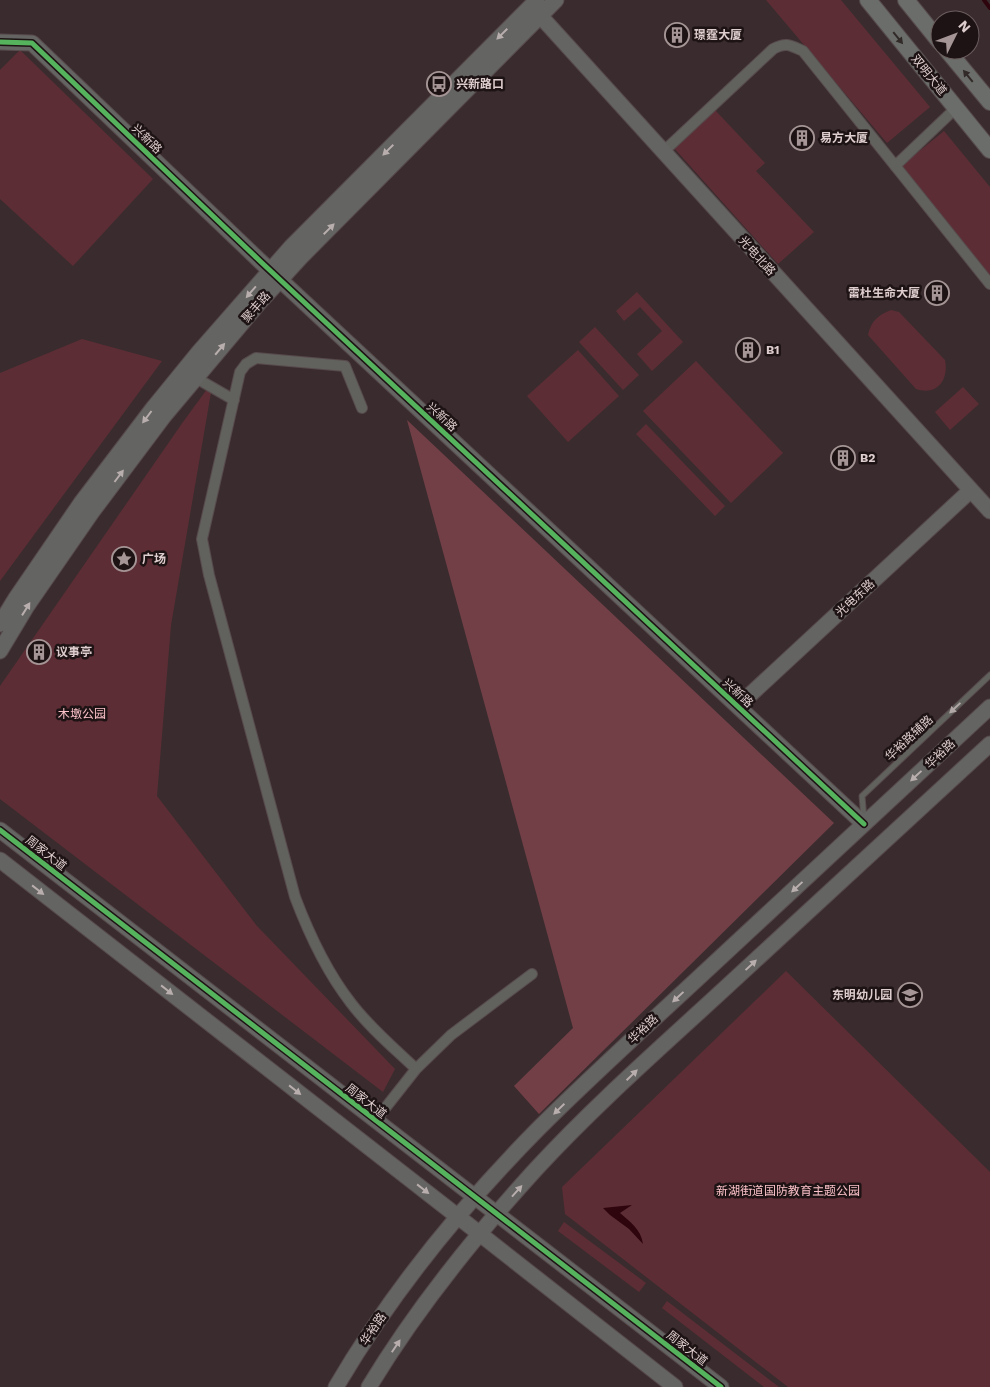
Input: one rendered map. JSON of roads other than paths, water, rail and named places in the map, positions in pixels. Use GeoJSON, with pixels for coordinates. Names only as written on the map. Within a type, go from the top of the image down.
{"type":"FeatureCollection","features":[{"type":"Feature","properties":{"kind":"main road","name":"双明大道"},"geometry":{"type":"LineString","coordinates":[[868,0],[990,150]]}},
{"type":"Feature","properties":{"kind":"main road"},"geometry":{"type":"LineString","coordinates":[[906,0],[930,30]]}},
{"type":"Feature","properties":{"kind":"main road"},"geometry":{"type":"LineString","coordinates":[[955,60],[990,102]]}},
{"type":"Feature","properties":{"kind":"street","name":"聚丰路"},"geometry":{"type":"LineString","coordinates":[[0,624],[81,503],[198,353],[533,5],[556,0]]}},
{"type":"Feature","properties":{"kind":"street","name":"光电北路"},"geometry":{"type":"LineString","coordinates":[[533,5],[663,152],[990,511]]}},
{"type":"Feature","properties":{"kind":"street","name":"兴新路"},"geometry":{"type":"LineString","coordinates":[[0,42],[32,43],[275,275],[864,824]]}},
{"type":"Feature","properties":{"kind":"street"},"geometry":{"type":"LineString","coordinates":[[663,152],[773,49],[781,44],[791,45],[803,51],[990,284]]}},
{"type":"Feature","properties":{"kind":"street"},"geometry":{"type":"LineString","coordinates":[[895,166],[956,108]]}},
{"type":"Feature","properties":{"kind":"street","name":"聚丰路"},"geometry":{"type":"LineString","coordinates":[[0,651],[27,606],[92,512],[164,416],[196,378],[275,275]]}},
{"type":"Feature","properties":{"kind":"street"},"geometry":{"type":"LineString","coordinates":[[362,408],[345,366],[256,358],[246,364],[240,372],[202,539],[292,887],[306,925],[321,956],[351,1003],[416,1069]]}},
{"type":"Feature","properties":{"kind":"street"},"geometry":{"type":"LineString","coordinates":[[196,378],[234,400]]}},
{"type":"Feature","properties":{"kind":"street","name":"光电东路"},"geometry":{"type":"LineString","coordinates":[[738,706],[971,490]]}},
{"type":"Feature","properties":{"kind":"street","name":"华裕路"},"geometry":{"type":"LineString","coordinates":[[336,1387],[372,1328],[422,1261],[475,1196],[538,1129],[990,707]]}},
{"type":"Feature","properties":{"kind":"street","name":"华裕路"},"geometry":{"type":"LineString","coordinates":[[369,1387],[412,1323],[479,1234],[537,1168],[644,1063],[990,744]]}},
{"type":"Feature","properties":{"kind":"street","name":"周家大道"},"geometry":{"type":"LineString","coordinates":[[0,830],[721,1387]]}},
{"type":"Feature","properties":{"kind":"street"},"geometry":{"type":"LineString","coordinates":[[0,860],[675,1387]]}},
{"type":"Feature","properties":{"kind":"street"},"geometry":{"type":"LineString","coordinates":[[375,1121],[416,1069],[451,1035],[532,974]]}},
{"type":"Feature","properties":{"kind":"lane","name":"华裕路辅路"},"geometry":{"type":"LineString","coordinates":[[864,824],[862,796],[990,675]]}},
{"type":"Feature","properties":{"kind":"waterway"},"geometry":{"type":"LineString","coordinates":[[984,0],[990,8]]}},
{"type":"Feature","properties":{"kind":"place","name":"璟霆大厦"},"geometry":{"type":"Point","coordinates":[677,35]}},
{"type":"Feature","properties":{"kind":"place","name":"兴新路口"},"geometry":{"type":"Point","coordinates":[439,84]}},
{"type":"Feature","properties":{"kind":"place","name":"易方大厦"},"geometry":{"type":"Point","coordinates":[802,138]}},
{"type":"Feature","properties":{"kind":"place","name":"雷杜生命大厦"},"geometry":{"type":"Point","coordinates":[937,293]}},
{"type":"Feature","properties":{"kind":"place","name":"B1"},"geometry":{"type":"Point","coordinates":[748,350]}},
{"type":"Feature","properties":{"kind":"place","name":"B2"},"geometry":{"type":"Point","coordinates":[843,458]}},
{"type":"Feature","properties":{"kind":"place","name":"广场"},"geometry":{"type":"Point","coordinates":[124,559]}},
{"type":"Feature","properties":{"kind":"place","name":"议事亭"},"geometry":{"type":"Point","coordinates":[39,652]}},
{"type":"Feature","properties":{"kind":"place","name":"东明幼儿园"},"geometry":{"type":"Point","coordinates":[910,995]}},
{"type":"Feature","properties":{"kind":"park label","name":"木墩公园"},"geometry":{"type":"Point","coordinates":[82,714]}},
{"type":"Feature","properties":{"kind":"park label","name":"新湖街道国防教育主题公园"},"geometry":{"type":"Point","coordinates":[788,1191]}}]}
